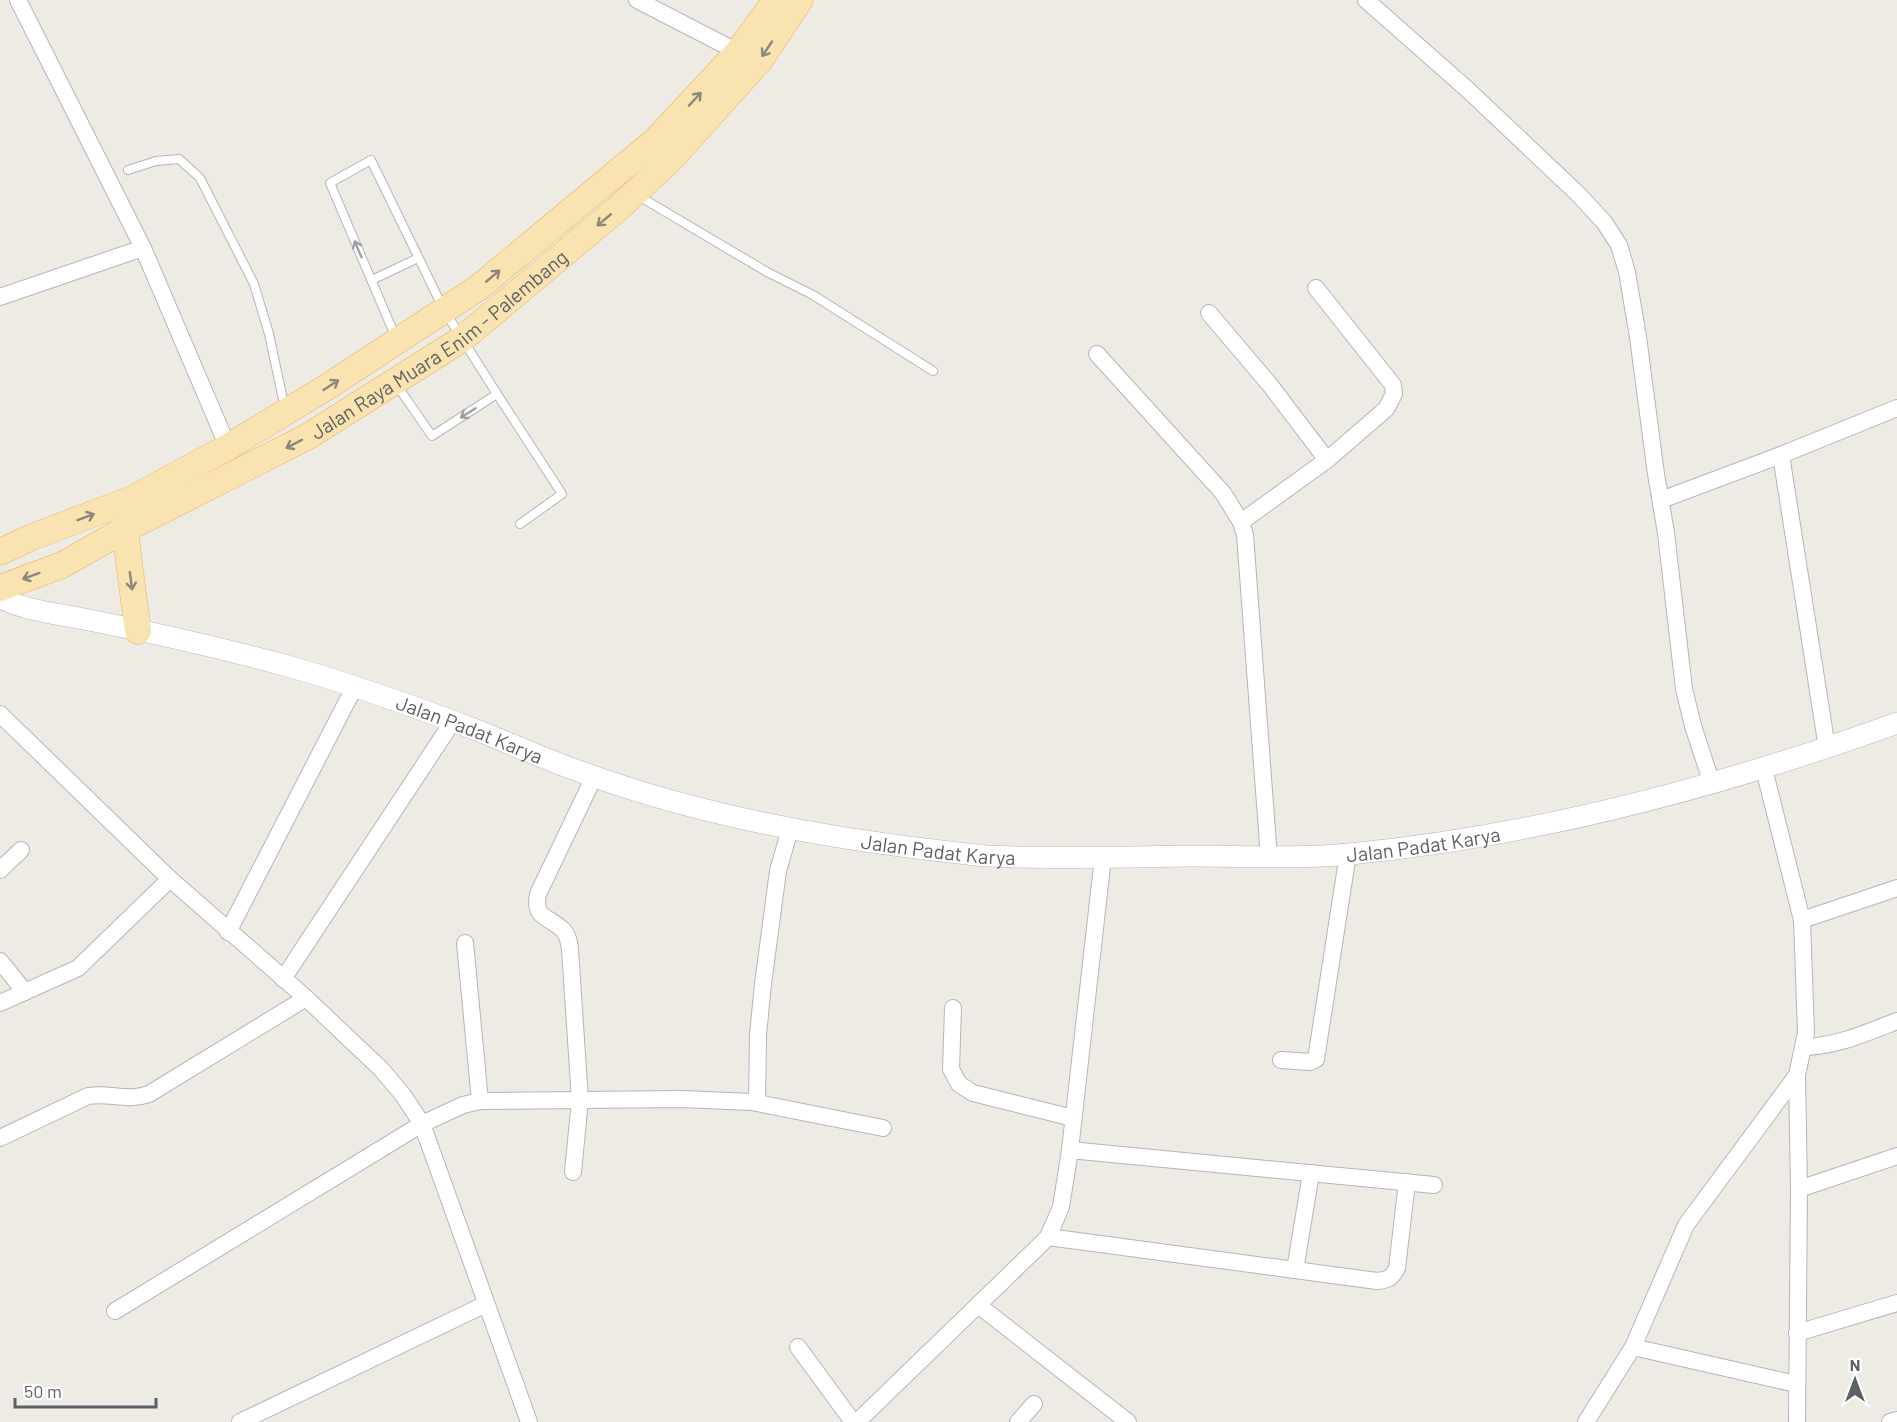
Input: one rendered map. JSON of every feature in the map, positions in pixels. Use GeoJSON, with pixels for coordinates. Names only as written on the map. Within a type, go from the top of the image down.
{"type":"FeatureCollection","features":[{"type":"Feature","properties":{"kind":"main road","name":"Jalan Raya Muara Enim - Palembang"},"geometry":{"type":"LineString","coordinates":[[0,552],[32,537],[121,503],[228,447],[478,288],[655,141],[738,52],[776,0]]}},
{"type":"Feature","properties":{"kind":"main road","name":"Jalan Raya Muara Enim - Palembang"},"geometry":{"type":"LineString","coordinates":[[0,588],[62,565],[124,530],[307,437],[462,339],[634,194],[672,158],[760,60],[800,0]]}},
{"type":"Feature","properties":{"kind":"main road"},"geometry":{"type":"LineString","coordinates":[[121,503],[138,631]]}},
{"type":"Feature","properties":{"kind":"street"},"geometry":{"type":"LineString","coordinates":[[18,0],[143,248],[228,447]]}},
{"type":"Feature","properties":{"kind":"street"},"geometry":{"type":"LineString","coordinates":[[637,0],[738,52]]}},
{"type":"Feature","properties":{"kind":"street"},"geometry":{"type":"LineString","coordinates":[[1366,0],[1468,90],[1578,194],[1604,222],[1619,245],[1627,272],[1638,337],[1684,690],[1712,784]]}},
{"type":"Feature","properties":{"kind":"street"},"geometry":{"type":"LineString","coordinates":[[0,297],[143,248]]}},
{"type":"Feature","properties":{"kind":"street"},"geometry":{"type":"LineString","coordinates":[[1241,522],[1327,460],[1386,409],[1394,394],[1393,385],[1316,288]]}},
{"type":"Feature","properties":{"kind":"street"},"geometry":{"type":"LineString","coordinates":[[1209,313],[1270,385],[1327,460]]}},
{"type":"Feature","properties":{"kind":"street"},"geometry":{"type":"LineString","coordinates":[[1097,354],[1223,493],[1241,522],[1245,535],[1269,858]]}},
{"type":"Feature","properties":{"kind":"street"},"geometry":{"type":"LineString","coordinates":[[1661,500],[1897,411]]}},
{"type":"Feature","properties":{"kind":"street"},"geometry":{"type":"LineString","coordinates":[[1781,455],[1827,748]]}},
{"type":"Feature","properties":{"kind":"street","name":"Jalan Padat Karya"},"geometry":{"type":"LineString","coordinates":[[0,597],[48,613],[246,654],[355,686],[594,777],[665,799],[790,829],[939,852],[986,856],[1269,858],[1348,854],[1455,842],[1551,823],[1712,784],[1764,769],[1897,723]]}},
{"type":"Feature","properties":{"kind":"street"},"geometry":{"type":"LineString","coordinates":[[228,932],[355,686]]}},
{"type":"Feature","properties":{"kind":"street"},"geometry":{"type":"LineString","coordinates":[[0,714],[170,879],[306,998],[381,1069],[403,1095],[422,1124],[529,1422]]}},
{"type":"Feature","properties":{"kind":"street"},"geometry":{"type":"LineString","coordinates":[[284,979],[453,722]]}},
{"type":"Feature","properties":{"kind":"street"},"geometry":{"type":"LineString","coordinates":[[1764,769],[1802,920],[1806,1033],[1797,1075],[1799,1189],[1797,1422]]}},
{"type":"Feature","properties":{"kind":"street"},"geometry":{"type":"LineString","coordinates":[[573,1172],[580,1100],[568,938],[564,931],[540,914],[536,905],[538,894],[594,777]]}},
{"type":"Feature","properties":{"kind":"street"},"geometry":{"type":"LineString","coordinates":[[757,1103],[761,1004],[778,871],[790,829]]}},
{"type":"Feature","properties":{"kind":"street"},"geometry":{"type":"LineString","coordinates":[[0,870],[21,850]]}},
{"type":"Feature","properties":{"kind":"street"},"geometry":{"type":"LineString","coordinates":[[1281,1060],[1310,1062],[1316,1059],[1348,854]]}},
{"type":"Feature","properties":{"kind":"street"},"geometry":{"type":"LineString","coordinates":[[798,1347],[855,1422],[1048,1237],[1060,1207],[1070,1150],[1103,857]]}},
{"type":"Feature","properties":{"kind":"street"},"geometry":{"type":"LineString","coordinates":[[0,1003],[68,974],[87,961],[170,879]]}},
{"type":"Feature","properties":{"kind":"street"},"geometry":{"type":"LineString","coordinates":[[1802,920],[1897,888]]}},
{"type":"Feature","properties":{"kind":"street"},"geometry":{"type":"LineString","coordinates":[[465,943],[480,1101]]}},
{"type":"Feature","properties":{"kind":"street"},"geometry":{"type":"LineString","coordinates":[[0,961],[25,992]]}},
{"type":"Feature","properties":{"kind":"street"},"geometry":{"type":"LineString","coordinates":[[0,1138],[88,1096],[100,1094],[126,1099],[149,1094],[306,998]]}},
{"type":"Feature","properties":{"kind":"street"},"geometry":{"type":"LineString","coordinates":[[952,1008],[951,1069],[959,1084],[973,1093],[1073,1118]]}},
{"type":"Feature","properties":{"kind":"street"},"geometry":{"type":"LineString","coordinates":[[1804,1047],[1838,1043],[1897,1021]]}},
{"type":"Feature","properties":{"kind":"street"},"geometry":{"type":"LineString","coordinates":[[1586,1422],[1633,1347],[1686,1225],[1797,1075]]}},
{"type":"Feature","properties":{"kind":"street"},"geometry":{"type":"LineString","coordinates":[[115,1311],[422,1124],[463,1105],[480,1101],[682,1099],[757,1103],[883,1128]]}},
{"type":"Feature","properties":{"kind":"street"},"geometry":{"type":"LineString","coordinates":[[1070,1150],[1434,1185]]}},
{"type":"Feature","properties":{"kind":"street"},"geometry":{"type":"LineString","coordinates":[[1799,1189],[1897,1156]]}},
{"type":"Feature","properties":{"kind":"street"},"geometry":{"type":"LineString","coordinates":[[1295,1270],[1311,1173]]}},
{"type":"Feature","properties":{"kind":"street"},"geometry":{"type":"LineString","coordinates":[[1048,1237],[1377,1281],[1387,1280],[1393,1276],[1397,1268],[1407,1182]]}},
{"type":"Feature","properties":{"kind":"street"},"geometry":{"type":"LineString","coordinates":[[1797,1333],[1897,1303]]}},
{"type":"Feature","properties":{"kind":"street"},"geometry":{"type":"LineString","coordinates":[[240,1422],[486,1304]]}},
{"type":"Feature","properties":{"kind":"street"},"geometry":{"type":"LineString","coordinates":[[978,1305],[1106,1415],[1128,1422]]}},
{"type":"Feature","properties":{"kind":"street"},"geometry":{"type":"LineString","coordinates":[[1633,1347],[1796,1384]]}},
{"type":"Feature","properties":{"kind":"street"},"geometry":{"type":"LineString","coordinates":[[1018,1422],[1034,1404]]}},
{"type":"Feature","properties":{"kind":"street"},"geometry":{"type":"LineString","coordinates":[[1890,1422],[1897,1420]]}},
{"type":"Feature","properties":{"kind":"lane"},"geometry":{"type":"LineString","coordinates":[[128,170],[156,161],[179,159],[200,178],[254,284],[269,334],[285,412]]}},
{"type":"Feature","properties":{"kind":"lane"},"geometry":{"type":"LineString","coordinates":[[398,341],[330,183],[371,160],[444,310],[562,494],[520,524]]}},
{"type":"Feature","properties":{"kind":"lane"},"geometry":{"type":"LineString","coordinates":[[634,194],[767,272],[813,295],[933,370]]}},
{"type":"Feature","properties":{"kind":"lane"},"geometry":{"type":"LineString","coordinates":[[372,280],[418,258]]}},
{"type":"Feature","properties":{"kind":"lane"},"geometry":{"type":"LineString","coordinates":[[394,381],[432,436],[497,394]]}}]}
